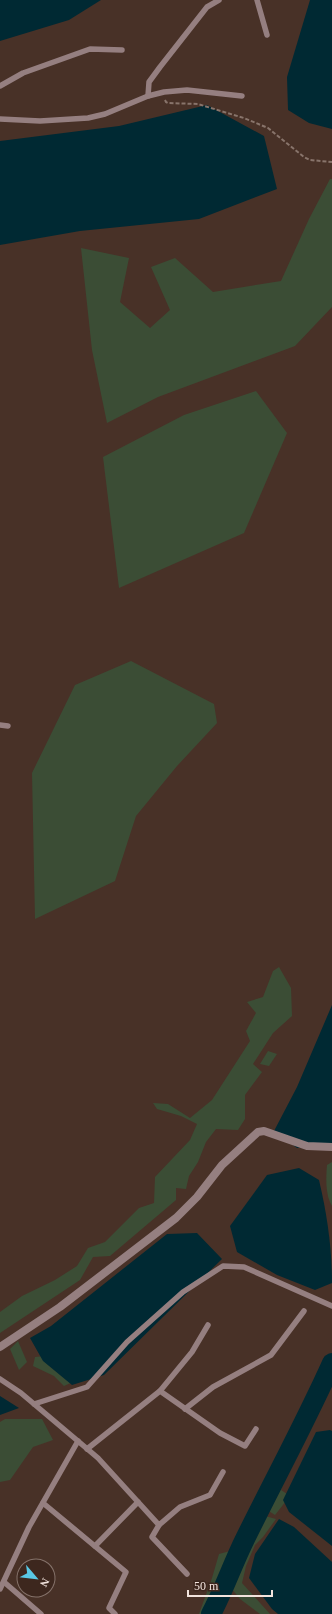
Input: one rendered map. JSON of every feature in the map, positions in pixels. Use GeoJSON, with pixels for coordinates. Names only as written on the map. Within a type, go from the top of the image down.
{"type":"FeatureCollection","features":[{"type":"Feature","properties":{"kind":"street"},"geometry":{"type":"LineString","coordinates":[[0,1347],[60,1307],[176,1218],[197,1197],[222,1165],[258,1132],[264,1131],[307,1146],[332,1148]]}},
{"type":"Feature","properties":{"kind":"lane"},"geometry":{"type":"LineString","coordinates":[[148,96],[149,82],[160,67],[208,7],[219,0]]}},
{"type":"Feature","properties":{"kind":"lane"},"geometry":{"type":"LineString","coordinates":[[257,0],[267,35]]}},
{"type":"Feature","properties":{"kind":"lane"},"geometry":{"type":"LineString","coordinates":[[0,86],[23,73],[90,49],[122,50]]}},
{"type":"Feature","properties":{"kind":"lane"},"geometry":{"type":"LineString","coordinates":[[0,119],[40,122],[88,118],[105,114],[148,96],[164,92],[187,90],[242,96]]}},
{"type":"Feature","properties":{"kind":"lane"},"geometry":{"type":"LineString","coordinates":[[0,725],[8,726]]}},
{"type":"Feature","properties":{"kind":"lane"},"geometry":{"type":"LineString","coordinates":[[34,1404],[87,1387],[127,1342],[183,1292],[223,1266],[244,1268],[332,1306]]}},
{"type":"Feature","properties":{"kind":"lane"},"geometry":{"type":"LineString","coordinates":[[185,1409],[213,1387],[271,1355],[304,1311]]}},
{"type":"Feature","properties":{"kind":"lane"},"geometry":{"type":"LineString","coordinates":[[87,1449],[160,1391],[192,1352],[208,1326]]}},
{"type":"Feature","properties":{"kind":"lane"},"geometry":{"type":"LineString","coordinates":[[0,1379],[21,1393],[98,1458],[159,1525]]}},
{"type":"Feature","properties":{"kind":"lane"},"geometry":{"type":"LineString","coordinates":[[160,1391],[220,1433],[244,1446],[256,1429]]}},
{"type":"Feature","properties":{"kind":"lane"},"geometry":{"type":"LineString","coordinates":[[0,1589],[29,1527],[78,1441]]}},
{"type":"Feature","properties":{"kind":"lane"},"geometry":{"type":"LineString","coordinates":[[187,1574],[152,1537],[159,1525],[180,1507],[210,1495],[223,1472]]}},
{"type":"Feature","properties":{"kind":"lane"},"geometry":{"type":"LineString","coordinates":[[95,1546],[138,1502]]}},
{"type":"Feature","properties":{"kind":"lane"},"geometry":{"type":"LineString","coordinates":[[43,1503],[126,1572],[109,1608],[115,1614]]}},
{"type":"Feature","properties":{"kind":"lane"},"geometry":{"type":"LineString","coordinates":[[4,1582],[40,1614]]}},
{"type":"Feature","properties":{"kind":"path"},"geometry":{"type":"LineString","coordinates":[[164,92],[166,103],[198,104],[244,118],[268,128],[304,157],[310,160],[332,162]]}},
{"type":"Feature","properties":{"kind":"green space"},"geometry":{"type":"Polygon","coordinates":[[[330,179],[332,179],[332,307],[295,346],[158,397],[107,423],[92,350],[81,248],[129,258],[120,302],[150,328],[170,310],[151,267],[175,258],[213,292],[281,281],[309,219],[330,179]]]}},
{"type":"Feature","properties":{"kind":"green space"},"geometry":{"type":"Polygon","coordinates":[[[256,391],[287,433],[244,533],[119,588],[103,457],[184,415],[256,391]]]}},
{"type":"Feature","properties":{"kind":"green space"},"geometry":{"type":"Polygon","coordinates":[[[131,661],[214,704],[217,723],[177,766],[136,816],[115,881],[35,919],[32,773],[75,685],[131,661]]]}},
{"type":"Feature","properties":{"kind":"green space"},"geometry":{"type":"Polygon","coordinates":[[[279,967],[291,988],[292,1016],[273,1033],[253,1064],[262,1072],[245,1095],[245,1119],[238,1130],[216,1129],[206,1142],[198,1162],[189,1176],[186,1189],[176,1188],[176,1200],[110,1256],[93,1257],[80,1280],[0,1333],[0,1312],[22,1296],[55,1280],[77,1266],[88,1248],[105,1242],[139,1208],[154,1203],[155,1177],[190,1140],[197,1124],[181,1116],[157,1109],[153,1103],[168,1104],[190,1118],[212,1100],[250,1041],[246,1031],[256,1013],[247,1002],[263,997],[273,971],[279,967]]]}},
{"type":"Feature","properties":{"kind":"green space"},"geometry":{"type":"Polygon","coordinates":[[[268,1051],[277,1054],[269,1066],[260,1064],[268,1051]]]}},
{"type":"Feature","properties":{"kind":"green space"},"geometry":{"type":"Polygon","coordinates":[[[332,1162],[332,1206],[328,1197],[326,1180],[327,1165],[332,1162]]]}},
{"type":"Feature","properties":{"kind":"green space"},"geometry":{"type":"Polygon","coordinates":[[[18,1341],[27,1362],[19,1370],[10,1349],[18,1341]]]}},
{"type":"Feature","properties":{"kind":"green space"},"geometry":{"type":"Polygon","coordinates":[[[55,1355],[86,1376],[64,1386],[54,1376],[33,1366],[35,1357],[55,1355]]]}},
{"type":"Feature","properties":{"kind":"green space"},"geometry":{"type":"Polygon","coordinates":[[[5,1419],[42,1419],[53,1440],[33,1447],[10,1480],[0,1482],[0,1422],[5,1419]]]}},
{"type":"Feature","properties":{"kind":"green space"},"geometry":{"type":"Polygon","coordinates":[[[277,1467],[289,1468],[281,1490],[290,1496],[275,1515],[258,1504],[260,1495],[277,1467]]]}},
{"type":"Feature","properties":{"kind":"green space"},"geometry":{"type":"Polygon","coordinates":[[[254,1513],[276,1519],[255,1545],[246,1566],[242,1583],[270,1614],[260,1614],[240,1599],[232,1589],[236,1583],[233,1577],[244,1560],[246,1526],[254,1513]]]}},
{"type":"Feature","properties":{"kind":"green space"},"geometry":{"type":"Polygon","coordinates":[[[230,1551],[228,1566],[205,1614],[199,1614],[219,1554],[230,1551]]]}},
{"type":"Feature","properties":{"kind":"water"},"geometry":{"type":"Polygon","coordinates":[[[0,0],[101,0],[69,20],[0,41],[0,0]]]}},
{"type":"Feature","properties":{"kind":"water"},"geometry":{"type":"Polygon","coordinates":[[[310,0],[332,0],[332,129],[309,123],[288,110],[287,77],[310,0]]]}},
{"type":"Feature","properties":{"kind":"water"},"geometry":{"type":"Polygon","coordinates":[[[207,105],[264,136],[277,189],[199,219],[80,231],[0,245],[0,141],[119,126],[207,105]]]}},
{"type":"Feature","properties":{"kind":"water"},"geometry":{"type":"Polygon","coordinates":[[[332,1005],[332,1143],[297,1148],[274,1131],[297,1087],[332,1005]]]}},
{"type":"Feature","properties":{"kind":"water"},"geometry":{"type":"Polygon","coordinates":[[[299,1168],[319,1180],[328,1231],[332,1283],[315,1290],[277,1275],[237,1252],[230,1226],[267,1175],[299,1168]]]}},
{"type":"Feature","properties":{"kind":"water"},"geometry":{"type":"Polygon","coordinates":[[[197,1233],[222,1259],[104,1375],[72,1385],[43,1361],[30,1338],[51,1326],[167,1234],[197,1233]]]}},
{"type":"Feature","properties":{"kind":"water"},"geometry":{"type":"Polygon","coordinates":[[[0,1396],[19,1408],[0,1415],[0,1396]]]}},
{"type":"Feature","properties":{"kind":"water"},"geometry":{"type":"Polygon","coordinates":[[[332,1431],[332,1546],[289,1512],[283,1500],[316,1432],[332,1431]]]}},
{"type":"Feature","properties":{"kind":"water"},"geometry":{"type":"Polygon","coordinates":[[[279,1519],[294,1527],[332,1562],[332,1614],[278,1614],[272,1609],[249,1578],[255,1554],[279,1519]]]}},
{"type":"Feature","properties":{"kind":"waterway"},"geometry":{"type":"LineString","coordinates":[[211,1614],[236,1557],[332,1363]]}}]}
